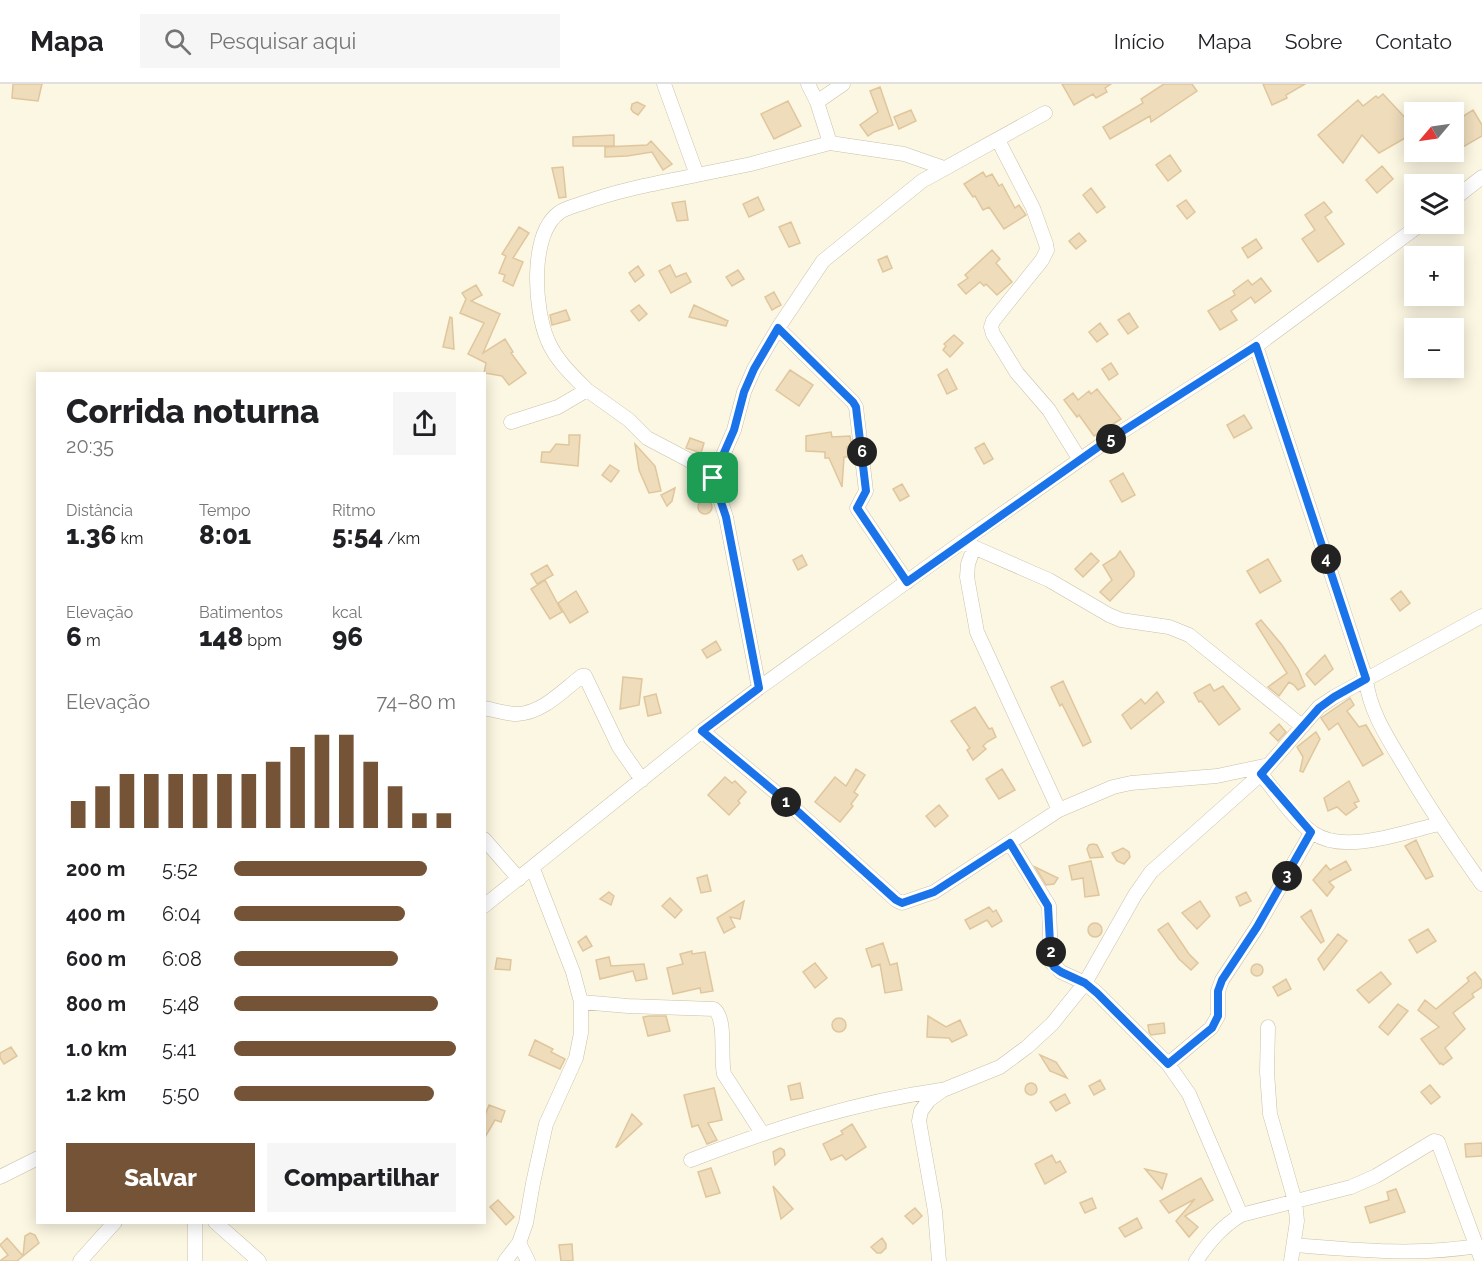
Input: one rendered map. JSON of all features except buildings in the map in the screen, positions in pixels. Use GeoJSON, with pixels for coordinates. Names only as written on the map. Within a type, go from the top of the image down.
{"type":"FeatureCollection","features":[{"type":"Feature","properties":{"kind":"street"},"geometry":{"type":"LineString","coordinates":[[664,84],[697,175]]}},
{"type":"Feature","properties":{"kind":"street"},"geometry":{"type":"LineString","coordinates":[[807,84],[817,102],[830,143]]}},
{"type":"Feature","properties":{"kind":"street"},"geometry":{"type":"LineString","coordinates":[[817,102],[843,84]]}},
{"type":"Feature","properties":{"kind":"street"},"geometry":{"type":"LineString","coordinates":[[713,478],[734,430],[744,392],[754,369],[778,328],[823,261],[893,203],[944,168],[1045,113]]}},
{"type":"Feature","properties":{"kind":"street"},"geometry":{"type":"LineString","coordinates":[[998,140],[1033,208],[1047,250],[1042,260],[993,321],[991,327],[1017,373],[1049,410],[1080,460]]}},
{"type":"Feature","properties":{"kind":"street"},"geometry":{"type":"LineString","coordinates":[[759,688],[726,517],[713,478],[702,467],[647,438],[629,420],[587,390],[560,362],[548,341],[538,311],[537,277],[539,253],[550,221],[561,211],[615,192],[751,164],[830,143],[904,154],[944,168]]}},
{"type":"Feature","properties":{"kind":"street"},"geometry":{"type":"LineString","coordinates":[[1464,191],[1482,177]]}},
{"type":"Feature","properties":{"kind":"street"},"geometry":{"type":"LineString","coordinates":[[486,904],[759,688],[907,582],[968,544],[1080,460],[1256,346],[1407,234]]}},
{"type":"Feature","properties":{"kind":"street"},"geometry":{"type":"LineString","coordinates":[[778,328],[856,407],[866,491],[857,508],[907,582]]}},
{"type":"Feature","properties":{"kind":"street"},"geometry":{"type":"LineString","coordinates":[[1256,346],[1366,679],[1368,696],[1386,735],[1439,824],[1482,884]]}},
{"type":"Feature","properties":{"kind":"street"},"geometry":{"type":"LineString","coordinates":[[511,422],[558,407],[587,390]]}},
{"type":"Feature","properties":{"kind":"street"},"geometry":{"type":"LineString","coordinates":[[968,544],[1043,578],[1115,618],[1169,627],[1189,635],[1302,726]]}},
{"type":"Feature","properties":{"kind":"street"},"geometry":{"type":"LineString","coordinates":[[968,544],[967,577],[977,632],[1059,810]]}},
{"type":"Feature","properties":{"kind":"street"},"geometry":{"type":"LineString","coordinates":[[939,1261],[935,1211],[919,1121],[921,1111],[929,1100],[943,1090],[1000,1067],[1052,1024],[1085,983],[1135,895],[1152,872],[1265,770],[1319,708],[1334,697],[1482,616]]}},
{"type":"Feature","properties":{"kind":"street"},"geometry":{"type":"LineString","coordinates":[[486,708],[517,714],[533,711],[585,676],[619,747],[642,780]]}},
{"type":"Feature","properties":{"kind":"street"},"geometry":{"type":"LineString","coordinates":[[702,731],[902,903],[934,892],[1059,810],[1113,787],[1131,783],[1265,770]]}},
{"type":"Feature","properties":{"kind":"street"},"geometry":{"type":"LineString","coordinates":[[1265,770],[1311,832],[1332,842],[1358,842],[1439,824]]}},
{"type":"Feature","properties":{"kind":"street"},"geometry":{"type":"LineString","coordinates":[[1168,1064],[1212,1028],[1218,1016],[1218,991],[1222,980],[1257,927],[1311,832]]}},
{"type":"Feature","properties":{"kind":"street"},"geometry":{"type":"LineString","coordinates":[[486,841],[519,879]]}},
{"type":"Feature","properties":{"kind":"street"},"geometry":{"type":"LineString","coordinates":[[1010,843],[1048,906],[1051,962],[1054,967],[1085,983],[1097,993],[1168,1064],[1189,1094],[1241,1215]]}},
{"type":"Feature","properties":{"kind":"street"},"geometry":{"type":"LineString","coordinates":[[505,1261],[519,1243],[526,1223],[532,1183],[546,1124],[576,1058],[581,1033],[581,1002],[573,972],[533,869]]}},
{"type":"Feature","properties":{"kind":"street"},"geometry":{"type":"LineString","coordinates":[[581,1002],[714,1009],[721,1017],[724,1074],[762,1133]]}},
{"type":"Feature","properties":{"kind":"street"},"geometry":{"type":"LineString","coordinates":[[1268,1028],[1267,1072],[1270,1114],[1295,1201],[1297,1221],[1291,1261]]}},
{"type":"Feature","properties":{"kind":"street"},"geometry":{"type":"LineString","coordinates":[[691,1160],[762,1133],[900,1096],[943,1090]]}},
{"type":"Feature","properties":{"kind":"street"},"geometry":{"type":"LineString","coordinates":[[1196,1261],[1216,1233],[1241,1215],[1360,1184],[1436,1141],[1482,1261]]}},
{"type":"Feature","properties":{"kind":"street"},"geometry":{"type":"LineString","coordinates":[[0,1177],[36,1159]]}},
{"type":"Feature","properties":{"kind":"street"},"geometry":{"type":"LineString","coordinates":[[80,1261],[113,1224]]}},
{"type":"Feature","properties":{"kind":"street"},"geometry":{"type":"LineString","coordinates":[[195,1224],[195,1261]]}},
{"type":"Feature","properties":{"kind":"street"},"geometry":{"type":"LineString","coordinates":[[217,1224],[259,1261]]}},
{"type":"Feature","properties":{"kind":"street"},"geometry":{"type":"LineString","coordinates":[[519,1243],[528,1261]]}},
{"type":"Feature","properties":{"kind":"street"},"geometry":{"type":"LineString","coordinates":[[1294,1245],[1364,1251],[1419,1252],[1477,1246]]}},
{"type":"Feature","properties":{"kind":"route"},"geometry":{"type":"LineString","coordinates":[[778,328],[856,407],[866,491],[857,508],[907,582],[1101,445],[1256,346],[1366,679],[1319,708],[1261,774],[1311,832],[1286,879],[1222,980],[1218,991],[1218,1016],[1212,1028],[1168,1064],[1097,993],[1085,983],[1054,967],[1051,962],[1048,906],[1010,843],[934,892],[902,903],[702,731],[759,688],[726,517],[713,478],[734,430],[744,392],[754,369],[778,328]]}}]}
